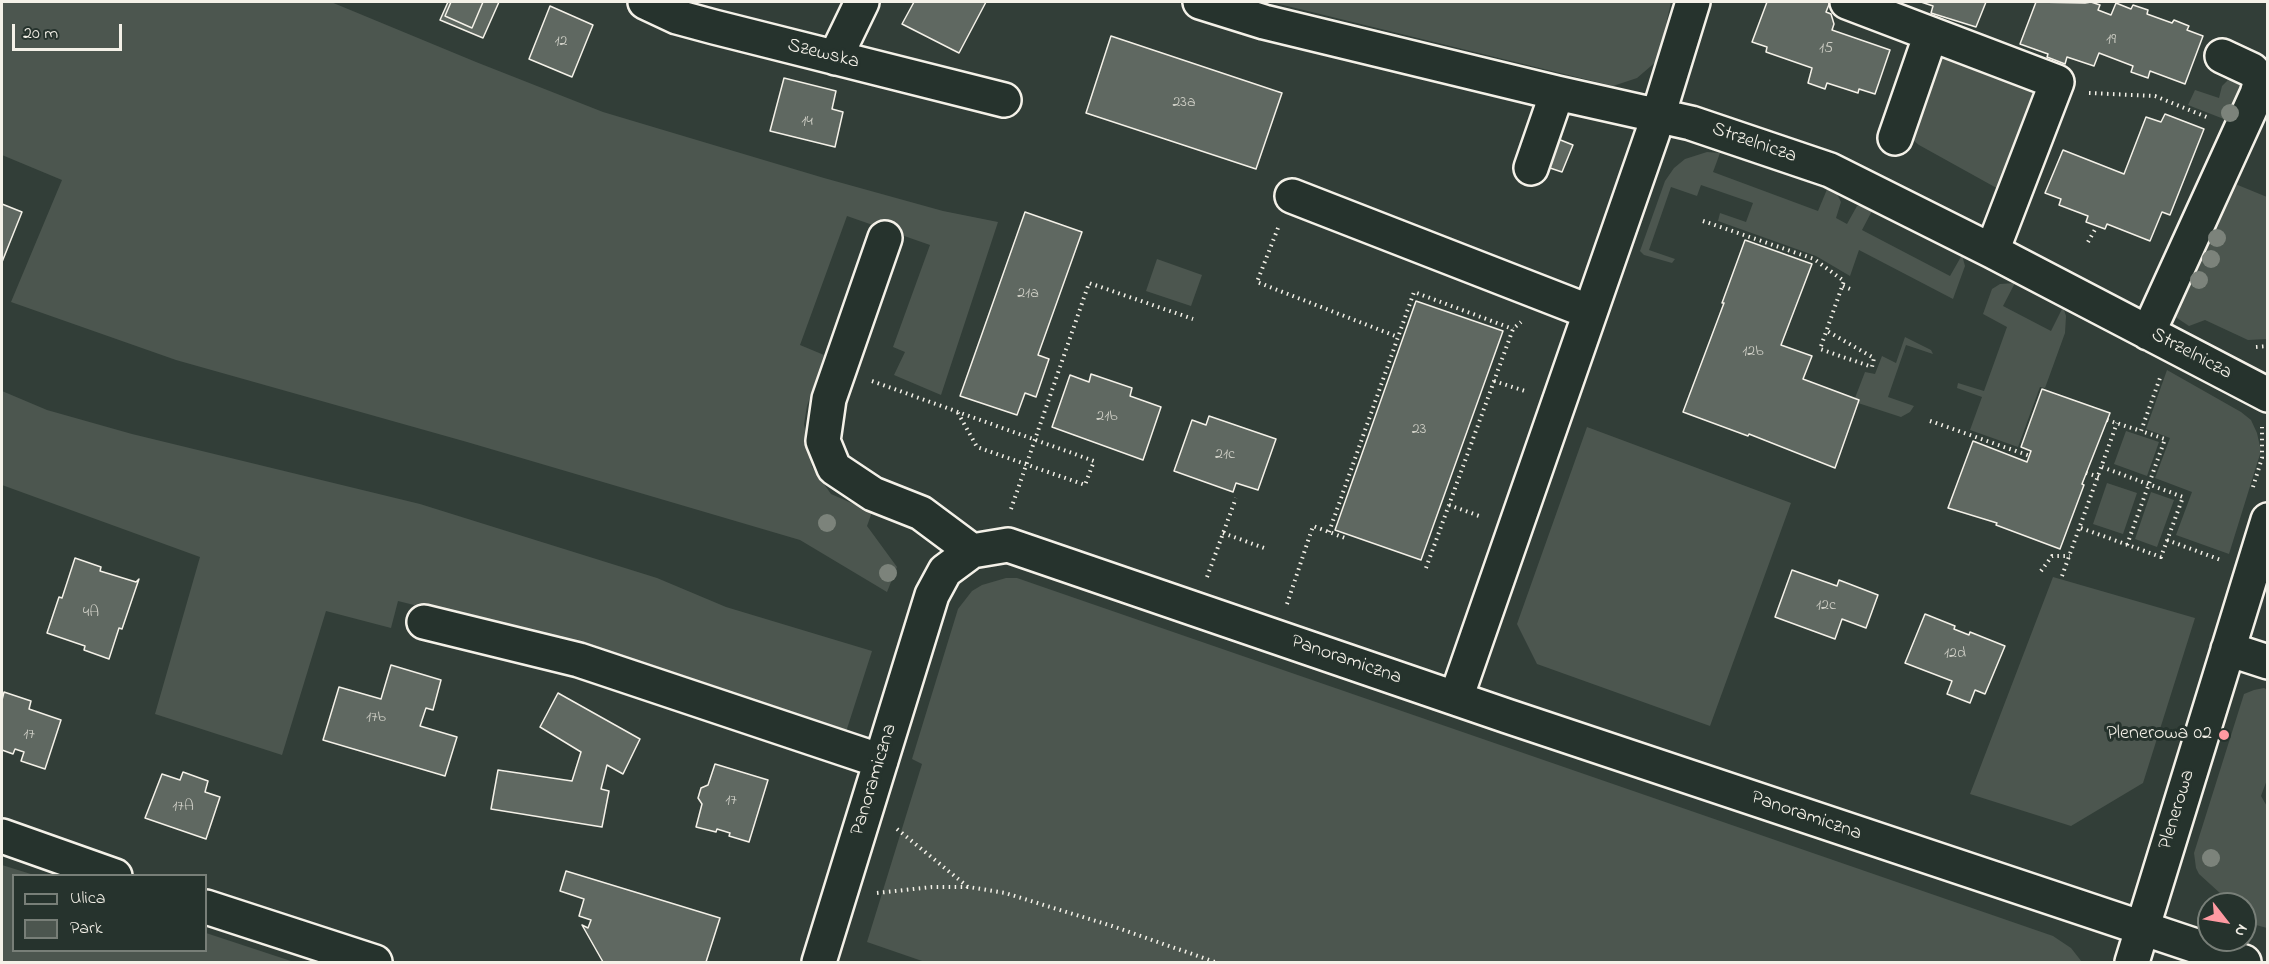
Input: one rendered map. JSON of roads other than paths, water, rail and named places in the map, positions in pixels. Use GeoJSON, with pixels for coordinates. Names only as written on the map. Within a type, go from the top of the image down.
{"type":"FeatureCollection","features":[{"type":"Feature","properties":{"kind":"street","name":"Szewska"},"geometry":{"type":"LineString","coordinates":[[645,2],[686,19],[1004,100]]}},
{"type":"Feature","properties":{"kind":"street"},"geometry":{"type":"LineString","coordinates":[[835,57],[862,2]]}},
{"type":"Feature","properties":{"kind":"street","name":"Strzelnicza"},"geometry":{"type":"LineString","coordinates":[[1200,2],[1264,22],[1691,123],[1750,141],[1830,170],[1992,251],[2181,350],[2261,407]]}},
{"type":"Feature","properties":{"kind":"street"},"geometry":{"type":"LineString","coordinates":[[1456,698],[1658,116],[1693,2]]}},
{"type":"Feature","properties":{"kind":"street"},"geometry":{"type":"LineString","coordinates":[[1847,2],[2057,82],[1992,251]]}},
{"type":"Feature","properties":{"kind":"street"},"geometry":{"type":"LineString","coordinates":[[1895,138],[1931,33]]}},
{"type":"Feature","properties":{"kind":"street"},"geometry":{"type":"LineString","coordinates":[[2148,333],[2257,94],[2261,80],[2252,70],[2222,56]]}},
{"type":"Feature","properties":{"kind":"street"},"geometry":{"type":"LineString","coordinates":[[1531,168],[1557,93]]}},
{"type":"Feature","properties":{"kind":"street"},"geometry":{"type":"LineString","coordinates":[[1286,208],[1590,312]]}},
{"type":"Feature","properties":{"kind":"street"},"geometry":{"type":"LineString","coordinates":[[885,238],[829,399],[823,441],[834,468],[873,494],[921,513],[972,551]]}},
{"type":"Feature","properties":{"kind":"street","name":"Plenerowa"},"geometry":{"type":"LineString","coordinates":[[2132,963],[2140,929],[2268,520]]}},
{"type":"Feature","properties":{"kind":"street","name":"Panoramiczna"},"geometry":{"type":"LineString","coordinates":[[819,963],[932,595],[945,571],[972,551],[1008,545],[2244,963]]}},
{"type":"Feature","properties":{"kind":"street"},"geometry":{"type":"LineString","coordinates":[[424,622],[579,660],[881,761]]}},
{"type":"Feature","properties":{"kind":"street"},"geometry":{"type":"LineString","coordinates":[[2228,649],[2268,662]]}},
{"type":"Feature","properties":{"kind":"street"},"geometry":{"type":"LineString","coordinates":[[2,836],[109,874]]}},
{"type":"Feature","properties":{"kind":"street"},"geometry":{"type":"LineString","coordinates":[[207,907],[375,963]]}},
{"type":"Feature","properties":{"kind":"place","name":"Plenerowa 02"},"geometry":{"type":"Point","coordinates":[2224,735]}}]}
